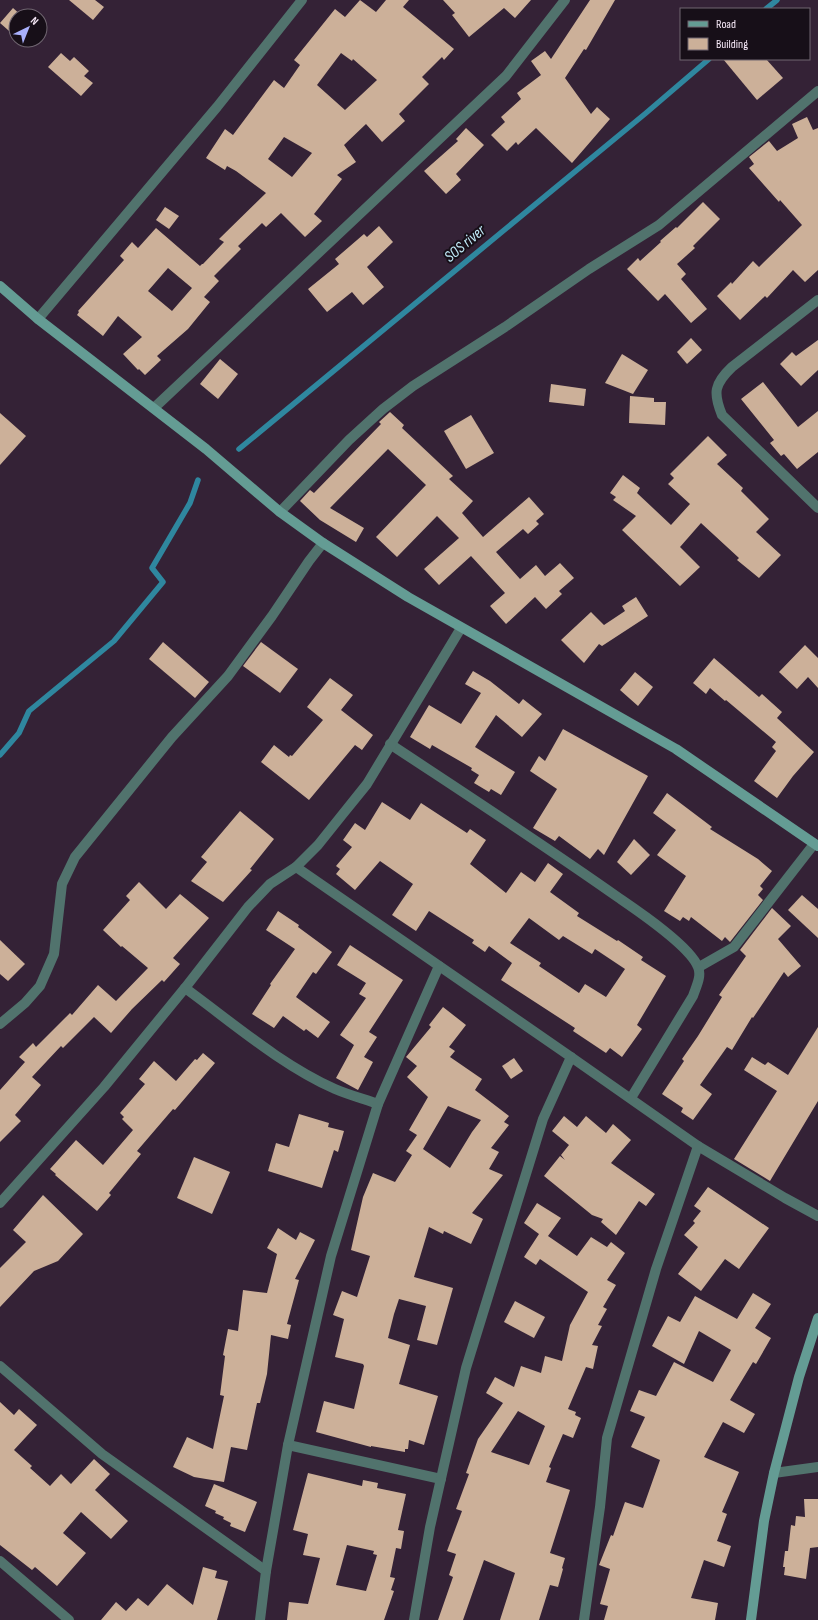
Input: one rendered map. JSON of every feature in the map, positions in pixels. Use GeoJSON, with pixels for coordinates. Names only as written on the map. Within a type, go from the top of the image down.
{"type":"FeatureCollection","features":[{"type":"Feature","properties":{"kind":"street"},"geometry":{"type":"LineString","coordinates":[[38,319],[218,108],[302,0]]}},
{"type":"Feature","properties":{"kind":"street"},"geometry":{"type":"LineString","coordinates":[[154,408],[506,76],[565,0]]}},
{"type":"Feature","properties":{"kind":"street"},"geometry":{"type":"LineString","coordinates":[[280,512],[349,440],[383,409],[413,386],[505,326],[588,269],[659,225],[818,91]]}},
{"type":"Feature","properties":{"kind":"street"},"geometry":{"type":"LineString","coordinates":[[0,286],[38,319],[206,449],[280,512],[323,544],[396,590],[461,628],[676,749],[816,845],[734,947],[699,967]]}},
{"type":"Feature","properties":{"kind":"street"},"geometry":{"type":"LineString","coordinates":[[816,503],[722,415],[717,402],[716,388],[722,376],[732,367],[818,300]]}},
{"type":"Feature","properties":{"kind":"street"},"geometry":{"type":"LineString","coordinates":[[0,1024],[25,1003],[40,986],[54,954],[62,884],[74,856],[172,738],[228,676],[272,616],[309,561],[323,544]]}},
{"type":"Feature","properties":{"kind":"street"},"geometry":{"type":"LineString","coordinates":[[0,1203],[104,1087],[186,988],[248,907],[270,884],[296,867],[318,845],[367,784],[461,628]]}},
{"type":"Feature","properties":{"kind":"street"},"geometry":{"type":"LineString","coordinates":[[390,744],[586,874],[650,920],[684,948],[699,967],[699,982],[693,996],[631,1098]]}},
{"type":"Feature","properties":{"kind":"street"},"geometry":{"type":"LineString","coordinates":[[296,867],[631,1098],[698,1146],[784,1198],[818,1216]]}},
{"type":"Feature","properties":{"kind":"street"},"geometry":{"type":"LineString","coordinates":[[260,1620],[266,1571],[288,1446],[331,1256],[378,1104],[439,966]]}},
{"type":"Feature","properties":{"kind":"street"},"geometry":{"type":"LineString","coordinates":[[186,988],[298,1069],[335,1089],[378,1104]]}},
{"type":"Feature","properties":{"kind":"street"},"geometry":{"type":"LineString","coordinates":[[414,1620],[430,1527],[466,1368],[543,1119],[571,1057]]}},
{"type":"Feature","properties":{"kind":"street"},"geometry":{"type":"LineString","coordinates":[[584,1620],[600,1507],[607,1438],[656,1269],[698,1146]]}},
{"type":"Feature","properties":{"kind":"street"},"geometry":{"type":"LineString","coordinates":[[751,1620],[764,1521],[774,1473],[799,1377],[818,1318]]}},
{"type":"Feature","properties":{"kind":"street"},"geometry":{"type":"LineString","coordinates":[[0,1366],[102,1454],[266,1571]]}},
{"type":"Feature","properties":{"kind":"street"},"geometry":{"type":"LineString","coordinates":[[288,1446],[441,1479]]}},
{"type":"Feature","properties":{"kind":"street"},"geometry":{"type":"LineString","coordinates":[[774,1473],[818,1467]]}},
{"type":"Feature","properties":{"kind":"street"},"geometry":{"type":"LineString","coordinates":[[0,1561],[69,1620]]}},
{"type":"Feature","properties":{"kind":"building"},"geometry":{"type":"Polygon","coordinates":[[[69,0],[95,0],[104,7],[93,20],[69,0]]]}},
{"type":"Feature","properties":{"kind":"building"},"geometry":{"type":"Polygon","coordinates":[[[360,0],[376,12],[386,0],[409,0],[403,7],[454,49],[444,60],[442,57],[422,77],[429,84],[399,114],[405,121],[382,142],[366,124],[344,145],[356,162],[337,175],[342,179],[314,214],[322,221],[305,237],[281,213],[266,227],[262,223],[238,246],[241,249],[214,276],[219,281],[204,297],[210,302],[188,329],[157,356],[161,360],[145,375],[139,369],[138,370],[123,354],[142,337],[118,316],[103,336],[77,315],[79,312],[78,311],[124,260],[120,256],[132,242],[138,248],[156,228],[200,266],[224,242],[219,239],[266,193],[236,171],[227,166],[225,170],[206,158],[225,129],[233,135],[274,80],[284,88],[300,65],[294,60],[335,9],[345,17],[360,0]],[[341,53],[317,85],[345,110],[377,80],[353,59],[352,61],[341,53]],[[284,137],[268,159],[292,177],[312,153],[284,137]],[[168,268],[148,291],[172,311],[192,288],[168,268]]]}},
{"type":"Feature","properties":{"kind":"building"},"geometry":{"type":"Polygon","coordinates":[[[443,0],[531,0],[515,18],[504,8],[469,37],[452,15],[455,13],[443,0]]]}},
{"type":"Feature","properties":{"kind":"building"},"geometry":{"type":"Polygon","coordinates":[[[590,0],[615,0],[586,50],[584,49],[565,78],[591,114],[597,107],[610,119],[572,163],[536,128],[518,145],[516,142],[507,151],[491,135],[505,122],[501,117],[521,99],[517,93],[541,75],[531,61],[545,51],[551,59],[590,0]]]}},
{"type":"Feature","properties":{"kind":"building"},"geometry":{"type":"Polygon","coordinates":[[[8,14],[8,30],[0,23],[8,14]]]}},
{"type":"Feature","properties":{"kind":"building"},"geometry":{"type":"Polygon","coordinates":[[[61,53],[70,61],[74,57],[89,71],[84,76],[93,83],[81,96],[48,67],[61,53]]]}},
{"type":"Feature","properties":{"kind":"building"},"geometry":{"type":"Polygon","coordinates":[[[724,60],[767,60],[783,78],[757,100],[724,60]]]}},
{"type":"Feature","properties":{"kind":"building"},"geometry":{"type":"Polygon","coordinates":[[[807,117],[813,130],[818,128],[818,270],[805,282],[793,270],[767,298],[765,296],[740,320],[717,296],[731,282],[732,284],[753,261],[759,267],[802,225],[749,168],[754,164],[749,157],[769,141],[777,151],[798,138],[792,124],[807,117]]]}},
{"type":"Feature","properties":{"kind":"building"},"geometry":{"type":"Polygon","coordinates":[[[466,128],[484,145],[456,174],[461,180],[446,194],[424,171],[458,141],[456,139],[466,128]]]}},
{"type":"Feature","properties":{"kind":"building"},"geometry":{"type":"Polygon","coordinates":[[[703,202],[720,219],[693,246],[695,248],[677,264],[686,274],[681,279],[707,309],[691,323],[665,294],[658,301],[627,269],[638,258],[640,261],[661,242],[660,241],[676,227],[677,228],[703,202]]]}},
{"type":"Feature","properties":{"kind":"building"},"geometry":{"type":"Polygon","coordinates":[[[165,207],[179,216],[169,229],[156,220],[165,207]]]}},
{"type":"Feature","properties":{"kind":"building"},"geometry":{"type":"Polygon","coordinates":[[[379,226],[393,242],[367,267],[384,287],[363,305],[352,292],[327,312],[308,289],[339,264],[335,259],[364,234],[367,237],[379,226]]]}},
{"type":"Feature","properties":{"kind":"building"},"geometry":{"type":"Polygon","coordinates":[[[691,338],[702,350],[687,364],[677,352],[691,338]]]}},
{"type":"Feature","properties":{"kind":"building"},"geometry":{"type":"Polygon","coordinates":[[[818,340],[818,370],[801,386],[780,364],[792,352],[796,356],[818,340]]]}},
{"type":"Feature","properties":{"kind":"building"},"geometry":{"type":"Polygon","coordinates":[[[622,354],[648,370],[633,394],[605,383],[622,354]]]}},
{"type":"Feature","properties":{"kind":"building"},"geometry":{"type":"Polygon","coordinates":[[[220,359],[238,374],[218,399],[200,384],[220,359]]]}},
{"type":"Feature","properties":{"kind":"building"},"geometry":{"type":"Polygon","coordinates":[[[763,382],[798,427],[818,411],[818,452],[797,469],[784,454],[781,456],[770,443],[774,440],[741,399],[763,382]]]}},
{"type":"Feature","properties":{"kind":"building"},"geometry":{"type":"Polygon","coordinates":[[[551,384],[586,389],[584,406],[549,402],[551,384]]]}},
{"type":"Feature","properties":{"kind":"building"},"geometry":{"type":"Polygon","coordinates":[[[630,396],[654,398],[654,402],[666,402],[665,425],[629,423],[630,396]]]}},
{"type":"Feature","properties":{"kind":"building"},"geometry":{"type":"Polygon","coordinates":[[[390,412],[404,425],[402,428],[453,476],[449,479],[473,501],[462,513],[483,537],[529,497],[544,514],[536,521],[539,524],[528,534],[523,529],[496,552],[520,579],[536,565],[545,576],[560,563],[574,578],[559,591],[562,594],[546,609],[535,597],[506,624],[490,606],[505,593],[471,556],[439,585],[424,569],[459,538],[437,516],[397,557],[376,537],[426,485],[388,449],[330,508],[364,528],[356,542],[320,520],[300,501],[310,490],[314,493],[381,424],[379,422],[390,412]]]}},
{"type":"Feature","properties":{"kind":"building"},"geometry":{"type":"Polygon","coordinates":[[[0,413],[26,436],[0,465],[0,413]]]}},
{"type":"Feature","properties":{"kind":"building"},"geometry":{"type":"Polygon","coordinates":[[[471,415],[494,453],[466,469],[444,431],[471,415]]]}},
{"type":"Feature","properties":{"kind":"building"},"geometry":{"type":"Polygon","coordinates":[[[708,436],[727,455],[717,464],[743,488],[741,491],[769,519],[756,532],[781,555],[759,578],[737,560],[739,558],[701,523],[680,547],[700,567],[680,586],[622,530],[636,516],[613,500],[616,497],[610,493],[623,475],[640,488],[637,493],[671,525],[690,504],[668,484],[674,478],[670,474],[708,436]]]}},
{"type":"Feature","properties":{"kind":"building"},"geometry":{"type":"Polygon","coordinates":[[[636,597],[648,616],[602,646],[599,644],[584,663],[561,640],[591,612],[604,625],[625,611],[622,606],[636,597]]]}},
{"type":"Feature","properties":{"kind":"building"},"geometry":{"type":"Polygon","coordinates":[[[163,642],[209,682],[195,698],[149,659],[163,642]]]}},
{"type":"Feature","properties":{"kind":"building"},"geometry":{"type":"Polygon","coordinates":[[[261,642],[298,669],[280,693],[243,666],[261,642]]]}},
{"type":"Feature","properties":{"kind":"building"},"geometry":{"type":"Polygon","coordinates":[[[805,645],[818,658],[818,688],[808,677],[797,689],[779,672],[805,645]]]}},
{"type":"Feature","properties":{"kind":"building"},"geometry":{"type":"Polygon","coordinates":[[[714,658],[759,697],[762,694],[782,712],[777,718],[814,752],[793,776],[777,798],[754,781],[776,751],[772,747],[776,742],[710,688],[706,694],[693,683],[714,658]]]}},
{"type":"Feature","properties":{"kind":"building"},"geometry":{"type":"Polygon","coordinates":[[[473,671],[490,681],[519,704],[523,699],[542,714],[522,737],[496,715],[475,747],[515,772],[501,795],[491,789],[489,792],[474,783],[479,775],[471,770],[472,768],[432,745],[430,749],[410,737],[429,705],[461,724],[481,693],[465,684],[473,671]]]}},
{"type":"Feature","properties":{"kind":"building"},"geometry":{"type":"Polygon","coordinates":[[[635,672],[653,687],[638,706],[620,690],[635,672]]]}},
{"type":"Feature","properties":{"kind":"building"},"geometry":{"type":"Polygon","coordinates":[[[330,678],[353,695],[341,710],[373,735],[362,750],[355,745],[309,800],[261,762],[274,745],[289,757],[290,755],[292,756],[323,720],[307,707],[330,678]]]}},
{"type":"Feature","properties":{"kind":"building"},"geometry":{"type":"Polygon","coordinates":[[[563,729],[648,776],[604,855],[598,849],[590,859],[559,836],[555,841],[533,828],[557,789],[530,771],[539,756],[545,761],[563,729]]]}},
{"type":"Feature","properties":{"kind":"building"},"geometry":{"type":"Polygon","coordinates":[[[667,793],[712,827],[710,829],[758,859],[772,871],[760,886],[763,889],[758,895],[763,900],[730,942],[725,937],[722,941],[691,917],[689,921],[683,917],[680,921],[664,911],[686,876],[657,855],[676,830],[653,813],[667,793]]]}},
{"type":"Feature","properties":{"kind":"building"},"geometry":{"type":"Polygon","coordinates":[[[382,802],[410,820],[421,803],[467,833],[470,829],[486,840],[470,864],[506,893],[521,872],[535,882],[548,863],[563,874],[550,892],[579,913],[577,916],[617,941],[618,940],[643,957],[641,960],[666,976],[637,1025],[642,1029],[622,1057],[610,1048],[606,1053],[573,1031],[575,1028],[501,980],[512,963],[489,946],[485,952],[472,943],[474,940],[429,911],[416,931],[392,915],[413,884],[380,861],[355,890],[336,874],[340,869],[336,866],[352,847],[343,840],[355,823],[365,830],[382,802]],[[529,918],[510,943],[541,963],[539,966],[579,993],[585,984],[606,997],[625,969],[595,949],[592,954],[563,936],[559,940],[529,918]]]}},
{"type":"Feature","properties":{"kind":"building"},"geometry":{"type":"Polygon","coordinates":[[[240,811],[274,839],[250,869],[252,870],[223,902],[191,881],[207,862],[201,857],[240,811]]]}},
{"type":"Feature","properties":{"kind":"building"},"geometry":{"type":"Polygon","coordinates":[[[634,839],[650,855],[631,875],[617,862],[634,839]]]}},
{"type":"Feature","properties":{"kind":"building"},"geometry":{"type":"Polygon","coordinates":[[[139,882],[166,909],[180,894],[209,918],[173,958],[180,964],[164,982],[162,980],[132,1009],[111,1033],[94,1017],[63,1048],[61,1046],[32,1077],[41,1085],[15,1115],[21,1121],[0,1142],[0,1090],[25,1062],[19,1057],[33,1043],[36,1047],[70,1013],[72,1015],[98,985],[116,1001],[148,968],[122,946],[121,947],[103,930],[130,900],[126,896],[139,882]]]}},
{"type":"Feature","properties":{"kind":"building"},"geometry":{"type":"Polygon","coordinates":[[[802,895],[818,909],[818,938],[788,910],[802,895]]]}},
{"type":"Feature","properties":{"kind":"building"},"geometry":{"type":"Polygon","coordinates":[[[772,908],[791,926],[778,939],[801,966],[788,977],[784,972],[753,1018],[752,1017],[732,1050],[727,1047],[700,1085],[712,1094],[693,1120],[681,1112],[683,1108],[662,1094],[684,1061],[682,1059],[722,997],[719,995],[746,956],[740,950],[772,908]]]}},
{"type":"Feature","properties":{"kind":"building"},"geometry":{"type":"Polygon","coordinates":[[[278,911],[299,925],[298,927],[332,952],[316,974],[313,972],[296,997],[330,1022],[318,1038],[306,1029],[304,1031],[283,1016],[274,1028],[252,1014],[271,985],[270,984],[295,949],[266,930],[278,911]]]}},
{"type":"Feature","properties":{"kind":"building"},"geometry":{"type":"Polygon","coordinates":[[[0,940],[25,964],[8,981],[0,974],[0,940]]]}},
{"type":"Feature","properties":{"kind":"building"},"geometry":{"type":"Polygon","coordinates":[[[350,945],[403,980],[369,1032],[377,1037],[364,1057],[373,1062],[358,1090],[336,1078],[354,1045],[340,1035],[366,998],[359,994],[366,983],[337,965],[350,945]]]}},
{"type":"Feature","properties":{"kind":"building"},"geometry":{"type":"Polygon","coordinates":[[[443,1007],[466,1025],[449,1047],[455,1051],[450,1057],[482,1079],[475,1090],[509,1116],[504,1122],[509,1125],[491,1148],[499,1152],[489,1169],[503,1175],[472,1213],[483,1219],[471,1244],[444,1231],[443,1234],[429,1227],[414,1277],[453,1288],[437,1345],[417,1340],[426,1306],[399,1299],[394,1314],[388,1338],[410,1345],[399,1384],[438,1396],[424,1445],[409,1440],[408,1449],[405,1449],[405,1452],[371,1447],[316,1432],[324,1401],[354,1409],[364,1366],[363,1364],[335,1357],[344,1319],[333,1315],[342,1291],[357,1297],[370,1256],[351,1250],[363,1197],[373,1173],[395,1182],[412,1155],[406,1151],[417,1135],[409,1130],[428,1097],[407,1077],[417,1066],[406,1057],[431,1027],[429,1025],[443,1007]],[[448,1106],[423,1149],[450,1168],[481,1120],[448,1106]]]}},
{"type":"Feature","properties":{"kind":"building"},"geometry":{"type":"Polygon","coordinates":[[[818,1027],[818,1101],[770,1181],[734,1159],[777,1091],[744,1070],[752,1057],[765,1065],[768,1062],[788,1075],[818,1027]]]}},
{"type":"Feature","properties":{"kind":"building"},"geometry":{"type":"Polygon","coordinates":[[[203,1053],[215,1063],[175,1110],[173,1109],[137,1151],[141,1154],[109,1193],[111,1195],[97,1211],[50,1169],[76,1140],[103,1165],[133,1130],[122,1119],[124,1117],[120,1113],[145,1084],[139,1079],[154,1061],[176,1081],[195,1059],[197,1060],[203,1053]]]}},
{"type":"Feature","properties":{"kind":"building"},"geometry":{"type":"Polygon","coordinates":[[[514,1058],[523,1071],[511,1079],[502,1066],[514,1058]]]}},
{"type":"Feature","properties":{"kind":"building"},"geometry":{"type":"Polygon","coordinates":[[[299,1114],[329,1123],[328,1127],[344,1131],[338,1152],[334,1150],[322,1188],[268,1171],[276,1143],[289,1147],[299,1114]]]}},
{"type":"Feature","properties":{"kind":"building"},"geometry":{"type":"Polygon","coordinates":[[[564,1116],[577,1127],[586,1116],[606,1133],[613,1124],[631,1140],[611,1163],[655,1194],[646,1206],[639,1201],[616,1235],[601,1222],[603,1219],[592,1215],[544,1176],[560,1156],[565,1160],[561,1155],[569,1145],[552,1131],[564,1116]]]}},
{"type":"Feature","properties":{"kind":"building"},"geometry":{"type":"Polygon","coordinates":[[[194,1157],[230,1172],[212,1214],[177,1198],[194,1157]]]}},
{"type":"Feature","properties":{"kind":"building"},"geometry":{"type":"Polygon","coordinates":[[[708,1187],[769,1228],[739,1269],[725,1259],[701,1291],[678,1274],[698,1247],[684,1235],[695,1223],[693,1221],[701,1211],[694,1206],[708,1187]]]}},
{"type":"Feature","properties":{"kind":"building"},"geometry":{"type":"Polygon","coordinates":[[[43,1195],[83,1234],[58,1261],[34,1271],[0,1307],[0,1268],[26,1242],[13,1230],[43,1195]]]}},
{"type":"Feature","properties":{"kind":"building"},"geometry":{"type":"Polygon","coordinates":[[[537,1203],[561,1218],[548,1236],[577,1256],[591,1237],[607,1247],[611,1242],[625,1253],[607,1280],[616,1285],[603,1307],[607,1309],[598,1325],[602,1326],[592,1345],[598,1346],[593,1369],[586,1367],[568,1409],[576,1412],[575,1415],[581,1418],[573,1438],[563,1434],[549,1467],[551,1468],[546,1482],[570,1490],[550,1553],[565,1558],[563,1569],[558,1587],[550,1585],[539,1620],[500,1620],[515,1573],[484,1560],[463,1620],[438,1620],[453,1577],[449,1575],[456,1554],[447,1551],[462,1511],[456,1509],[469,1474],[466,1473],[478,1439],[503,1403],[486,1393],[495,1377],[514,1387],[521,1366],[541,1373],[545,1356],[562,1361],[570,1325],[588,1292],[540,1259],[536,1265],[524,1257],[539,1234],[524,1223],[537,1203]],[[518,1411],[491,1452],[529,1465],[545,1426],[518,1411]]]}},
{"type":"Feature","properties":{"kind":"building"},"geometry":{"type":"Polygon","coordinates":[[[278,1228],[296,1240],[300,1232],[315,1240],[295,1279],[299,1280],[287,1324],[291,1325],[288,1339],[271,1335],[267,1374],[260,1403],[257,1403],[247,1450],[231,1447],[224,1482],[194,1477],[173,1467],[187,1437],[213,1449],[224,1396],[220,1395],[225,1356],[223,1355],[228,1329],[238,1331],[243,1290],[267,1293],[277,1254],[267,1248],[278,1228]]]}},
{"type":"Feature","properties":{"kind":"building"},"geometry":{"type":"Polygon","coordinates":[[[753,1293],[771,1304],[755,1328],[771,1338],[756,1364],[753,1362],[730,1400],[755,1414],[744,1433],[723,1422],[704,1457],[739,1472],[722,1512],[727,1514],[717,1541],[731,1546],[724,1567],[704,1560],[691,1598],[718,1603],[715,1620],[604,1620],[608,1606],[600,1604],[610,1569],[599,1565],[611,1535],[613,1536],[625,1502],[643,1508],[660,1460],[631,1447],[645,1417],[630,1411],[639,1390],[656,1396],[674,1362],[713,1382],[731,1350],[699,1331],[684,1364],[652,1346],[668,1316],[680,1322],[695,1296],[737,1319],[753,1293]]]}},
{"type":"Feature","properties":{"kind":"building"},"geometry":{"type":"Polygon","coordinates":[[[515,1301],[545,1317],[534,1338],[504,1322],[515,1301]]]}},
{"type":"Feature","properties":{"kind":"building"},"geometry":{"type":"Polygon","coordinates":[[[0,1402],[14,1415],[19,1409],[37,1425],[14,1450],[32,1466],[30,1468],[50,1486],[61,1474],[71,1484],[94,1459],[110,1474],[95,1490],[128,1521],[111,1539],[81,1512],[63,1533],[86,1553],[57,1586],[35,1567],[32,1570],[0,1545],[0,1402]]]}},
{"type":"Feature","properties":{"kind":"building"},"geometry":{"type":"Polygon","coordinates":[[[308,1473],[362,1486],[363,1480],[378,1483],[377,1488],[406,1494],[398,1530],[404,1531],[401,1549],[396,1548],[390,1577],[395,1578],[391,1590],[394,1591],[384,1620],[287,1620],[289,1602],[308,1604],[320,1558],[303,1555],[308,1534],[293,1530],[308,1473]],[[347,1545],[336,1585],[366,1591],[377,1555],[373,1554],[374,1551],[347,1545]]]}},
{"type":"Feature","properties":{"kind":"building"},"geometry":{"type":"Polygon","coordinates":[[[214,1484],[257,1502],[245,1532],[230,1526],[231,1523],[223,1519],[224,1517],[205,1506],[214,1484]]]}},
{"type":"Feature","properties":{"kind":"building"},"geometry":{"type":"Polygon","coordinates":[[[804,1499],[818,1499],[818,1547],[810,1548],[806,1579],[784,1575],[785,1567],[783,1567],[785,1551],[788,1551],[791,1525],[795,1526],[796,1516],[805,1517],[804,1499]]]}},
{"type":"Feature","properties":{"kind":"building"},"geometry":{"type":"Polygon","coordinates":[[[203,1567],[217,1571],[215,1578],[228,1581],[217,1620],[101,1620],[116,1602],[126,1611],[138,1598],[148,1606],[167,1584],[193,1605],[203,1567]]]}},
{"type":"Feature","properties":{"kind":"waterway","name":"SOS river"},"geometry":{"type":"LineString","coordinates":[[767,8],[777,0]]}},
{"type":"Feature","properties":{"kind":"waterway","name":"SOS river"},"geometry":{"type":"LineString","coordinates":[[239,449],[646,113],[708,60]]}},
{"type":"Feature","properties":{"kind":"waterway"},"geometry":{"type":"LineString","coordinates":[[0,755],[19,733],[29,711],[114,641],[163,582],[152,568],[190,503],[198,480]]}}]}
